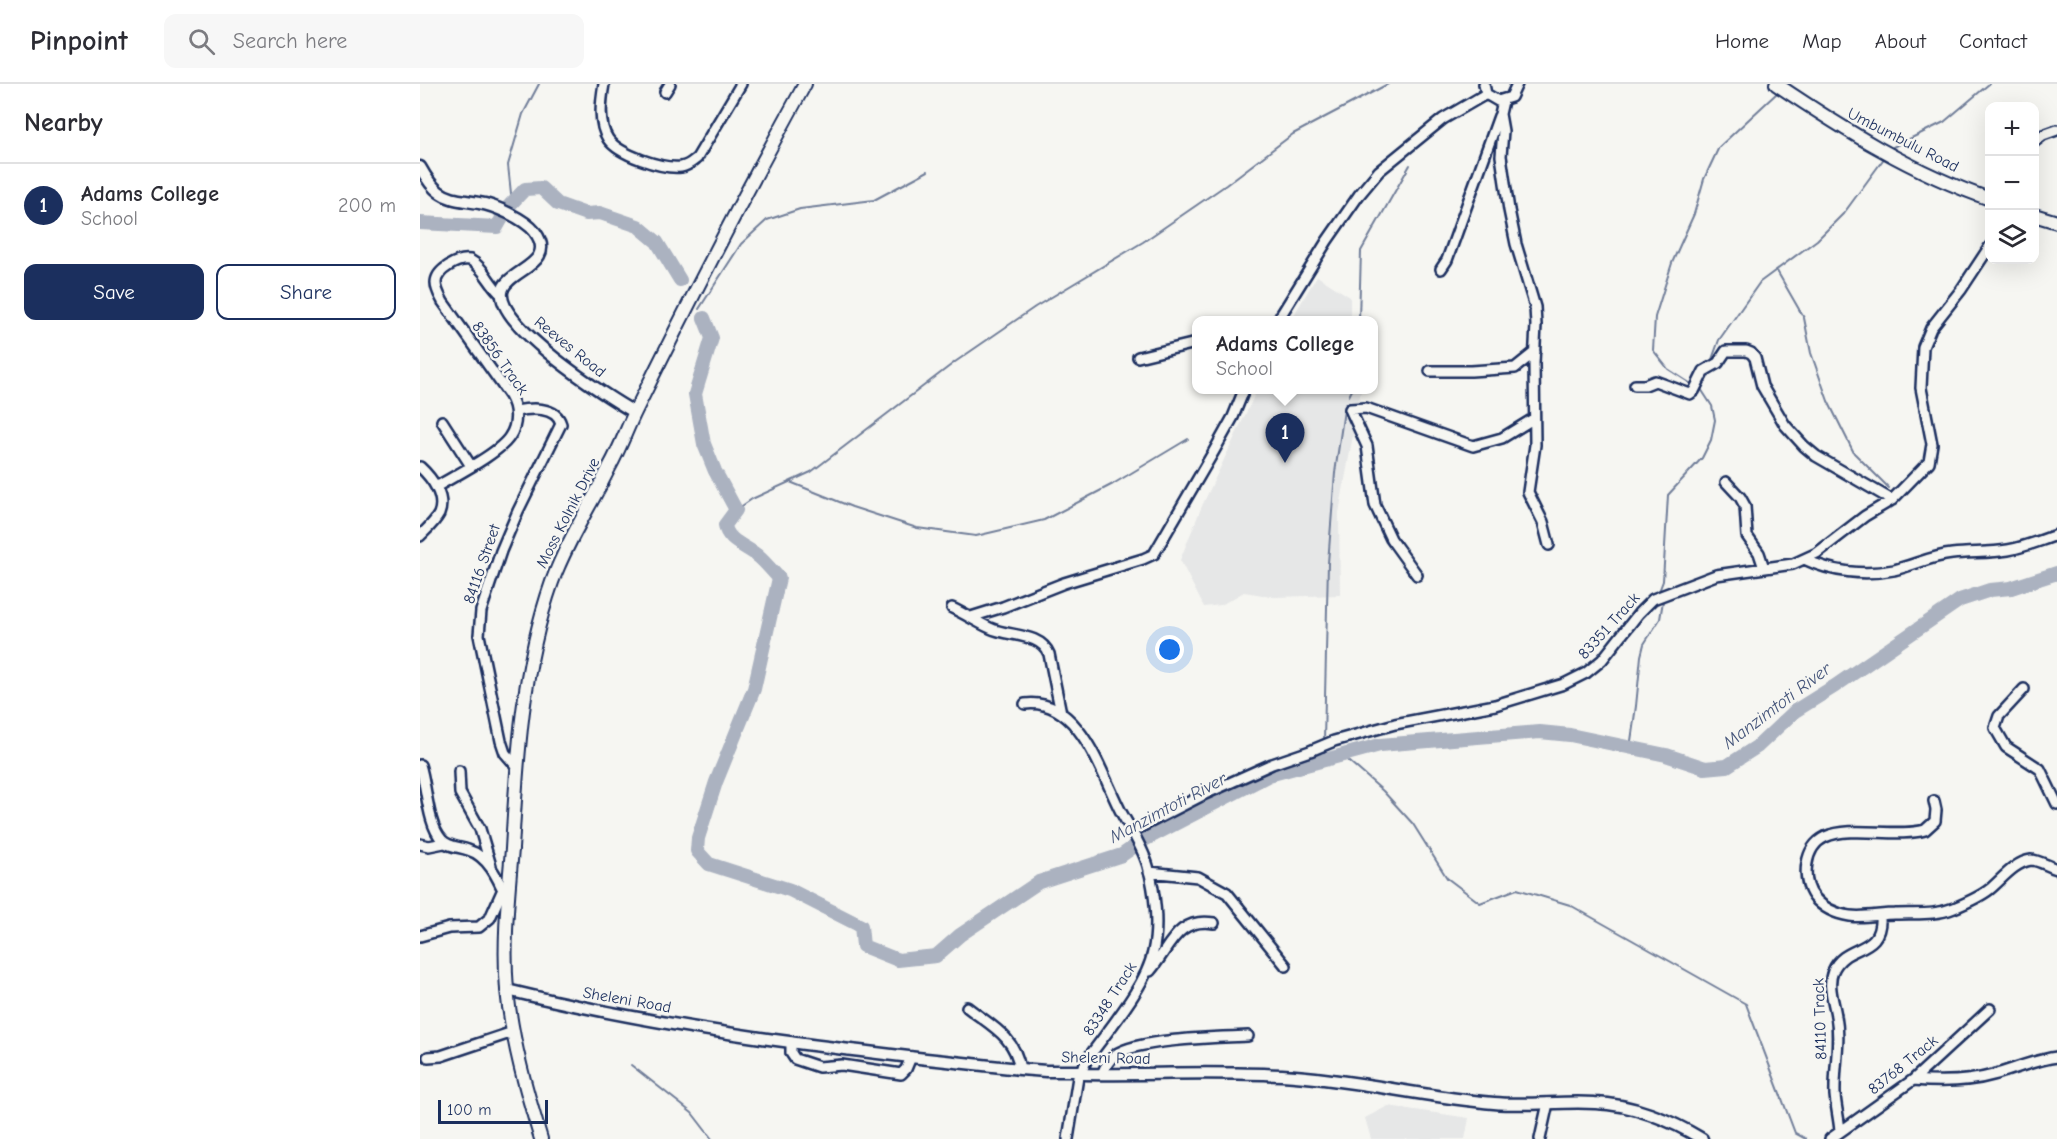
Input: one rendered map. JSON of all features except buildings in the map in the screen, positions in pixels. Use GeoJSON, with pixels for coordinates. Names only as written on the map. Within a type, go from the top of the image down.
{"type":"FeatureCollection","features":[{"type":"Feature","properties":{"kind":"main road","name":"Moss Kolnik Drive"},"geometry":{"type":"LineString","coordinates":[[541,1139],[520,1066],[507,990],[508,901],[518,768],[531,660],[547,597],[578,523],[611,466],[634,412],[805,84]]}},
{"type":"Feature","properties":{"kind":"main road","name":"Umbumbulu Road"},"geometry":{"type":"LineString","coordinates":[[1776,84],[1838,126],[1906,163],[1985,197]]}},
{"type":"Feature","properties":{"kind":"main road"},"geometry":{"type":"LineString","coordinates":[[2039,217],[2057,222]]}},
{"type":"Feature","properties":{"kind":"street"},"geometry":{"type":"LineString","coordinates":[[604,84],[603,124],[608,139],[629,155],[665,166],[678,167],[690,164],[697,158],[741,84]]}},
{"type":"Feature","properties":{"kind":"street"},"geometry":{"type":"LineString","coordinates":[[1484,84],[1486,94],[1494,100],[1503,101],[1512,97],[1517,84]]}},
{"type":"Feature","properties":{"kind":"street"},"geometry":{"type":"LineString","coordinates":[[1281,316],[1327,241],[1379,171],[1443,120],[1486,94]]}},
{"type":"Feature","properties":{"kind":"street"},"geometry":{"type":"LineString","coordinates":[[1441,269],[1447,260],[1503,101]]}},
{"type":"Feature","properties":{"kind":"street"},"geometry":{"type":"LineString","coordinates":[[1500,114],[1503,131],[1501,156],[1509,210],[1516,244],[1535,307],[1536,397],[1533,419],[1535,445],[1528,492],[1543,522],[1550,545]]}},
{"type":"Feature","properties":{"kind":"street"},"geometry":{"type":"LineString","coordinates":[[2039,138],[2057,130]]}},
{"type":"Feature","properties":{"kind":"street"},"geometry":{"type":"LineString","coordinates":[[420,167],[434,187],[443,195],[496,208],[520,220],[536,233],[541,250],[537,259],[503,287],[501,294]]}},
{"type":"Feature","properties":{"kind":"street","name":"83351 Track"},"geometry":{"type":"LineString","coordinates":[[1135,835],[1205,794],[1272,764],[1310,752],[1334,741],[1395,724],[1495,705],[1564,684],[1586,673],[1602,660],[1653,599],[1716,575],[1793,564],[1817,553],[1865,516],[1892,500],[1926,467],[1932,452],[1921,388],[1921,362],[1926,336],[1961,290],[1985,252]]}},
{"type":"Feature","properties":{"kind":"street","name":"83856 Track"},"geometry":{"type":"LineString","coordinates":[[436,488],[507,441],[513,432],[516,411],[510,396],[443,302],[437,290],[436,280],[455,262],[470,260],[479,266],[493,287],[501,294]]}},
{"type":"Feature","properties":{"kind":"street","name":"Reeves Road"},"geometry":{"type":"LineString","coordinates":[[501,294],[503,303],[512,317],[549,354],[586,382],[634,412]]}},
{"type":"Feature","properties":{"kind":"street"},"geometry":{"type":"LineString","coordinates":[[1138,357],[1192,344]]}},
{"type":"Feature","properties":{"kind":"street"},"geometry":{"type":"LineString","coordinates":[[1635,385],[1646,385],[1655,381],[1686,394],[1692,393],[1704,371],[1718,363],[1724,353],[1748,351],[1753,355],[1762,386],[1785,425],[1804,446],[1816,456],[1892,500]]}},
{"type":"Feature","properties":{"kind":"street"},"geometry":{"type":"LineString","coordinates":[[1515,368],[1534,352]]}},
{"type":"Feature","properties":{"kind":"street"},"geometry":{"type":"LineString","coordinates":[[1430,371],[1515,368],[1534,377]]}},
{"type":"Feature","properties":{"kind":"street"},"geometry":{"type":"LineString","coordinates":[[971,617],[1002,608],[1064,583],[1154,554],[1233,417],[1242,394]]}},
{"type":"Feature","properties":{"kind":"street"},"geometry":{"type":"LineString","coordinates":[[1417,575],[1391,540],[1375,505],[1367,446],[1350,409],[1366,408],[1473,446],[1502,438],[1533,419]]}},
{"type":"Feature","properties":{"kind":"street","name":"84116 Street"},"geometry":{"type":"LineString","coordinates":[[516,411],[534,409],[546,411],[557,417],[561,424],[511,526],[489,586],[478,625],[501,741],[506,753],[518,768]]}},
{"type":"Feature","properties":{"kind":"street"},"geometry":{"type":"LineString","coordinates":[[442,421],[471,465]]}},
{"type":"Feature","properties":{"kind":"street"},"geometry":{"type":"LineString","coordinates":[[420,467],[433,481],[440,499],[440,512],[420,536]]}},
{"type":"Feature","properties":{"kind":"street"},"geometry":{"type":"LineString","coordinates":[[1726,482],[1740,497],[1744,506],[1747,536],[1759,553],[1764,568]]}},
{"type":"Feature","properties":{"kind":"street"},"geometry":{"type":"LineString","coordinates":[[1804,559],[1817,566],[1833,570],[1856,573],[1878,572],[1894,570],[1952,554],[2008,550],[2057,535]]}},
{"type":"Feature","properties":{"kind":"street"},"geometry":{"type":"LineString","coordinates":[[952,608],[990,628],[1023,636],[1045,647],[1049,654],[1061,713]]}},
{"type":"Feature","properties":{"kind":"street"},"geometry":{"type":"LineString","coordinates":[[2025,689],[1999,716],[1995,728],[2006,747],[2040,769],[2057,804]]}},
{"type":"Feature","properties":{"kind":"street","name":"83348 Track"},"geometry":{"type":"LineString","coordinates":[[1025,704],[1052,706],[1084,737],[1144,853],[1149,872],[1156,936],[1150,965],[1144,977],[1080,1072],[1068,1139]]}},
{"type":"Feature","properties":{"kind":"street"},"geometry":{"type":"LineString","coordinates":[[420,765],[432,819],[444,843]]}},
{"type":"Feature","properties":{"kind":"street"},"geometry":{"type":"LineString","coordinates":[[459,771],[460,793],[480,829],[492,869],[508,901]]}},
{"type":"Feature","properties":{"kind":"street"},"geometry":{"type":"LineString","coordinates":[[1934,801],[1935,821],[1925,830],[1832,835],[1818,842],[1810,852],[1808,859],[1807,878],[1813,896],[1836,913],[1849,916],[1925,915],[1954,908],[1989,890],[2013,869],[2031,860],[2057,869]]}},
{"type":"Feature","properties":{"kind":"street"},"geometry":{"type":"LineString","coordinates":[[420,844],[429,846],[444,843],[477,853],[492,869]]}},
{"type":"Feature","properties":{"kind":"street"},"geometry":{"type":"LineString","coordinates":[[1149,872],[1198,877],[1227,893],[1286,966]]}},
{"type":"Feature","properties":{"kind":"street"},"geometry":{"type":"LineString","coordinates":[[420,936],[449,928],[479,927],[490,918],[503,889]]}},
{"type":"Feature","properties":{"kind":"street","name":"84110 Track"},"geometry":{"type":"LineString","coordinates":[[1840,1131],[1835,1094],[1838,1026],[1830,987],[1831,976],[1834,968],[1845,956],[1876,937],[1880,927],[1880,915]]}},
{"type":"Feature","properties":{"kind":"street"},"geometry":{"type":"LineString","coordinates":[[1144,977],[1155,966],[1171,940],[1180,932],[1197,921],[1214,922]]}},
{"type":"Feature","properties":{"kind":"street","name":"Sheleni Road"},"geometry":{"type":"LineString","coordinates":[[507,990],[615,1014],[791,1042],[1020,1069],[1102,1074],[1283,1075],[1353,1082],[1479,1101],[1595,1102],[1658,1118],[1702,1139]]}},
{"type":"Feature","properties":{"kind":"street"},"geometry":{"type":"LineString","coordinates":[[967,1007],[1003,1034],[1017,1054],[1020,1069]]}},
{"type":"Feature","properties":{"kind":"street","name":"83768 Track"},"geometry":{"type":"LineString","coordinates":[[1830,1139],[1913,1080],[1990,1009]]}},
{"type":"Feature","properties":{"kind":"street"},"geometry":{"type":"LineString","coordinates":[[428,1056],[441,1056],[513,1032]]}},
{"type":"Feature","properties":{"kind":"street"},"geometry":{"type":"LineString","coordinates":[[1102,1074],[1114,1056],[1127,1049],[1151,1044],[1248,1036]]}},
{"type":"Feature","properties":{"kind":"street"},"geometry":{"type":"LineString","coordinates":[[791,1042],[791,1053],[795,1059],[819,1067],[842,1065],[901,1074],[911,1057]]}},
{"type":"Feature","properties":{"kind":"street"},"geometry":{"type":"LineString","coordinates":[[1913,1080],[1934,1081],[1987,1077],[2033,1061],[2057,1057]]}},
{"type":"Feature","properties":{"kind":"street"},"geometry":{"type":"LineString","coordinates":[[1540,1139],[1548,1103]]}},
{"type":"Feature","properties":{"kind":"shaded area"},"geometry":{"type":"Polygon","coordinates":[[[1317,276],[1350,297],[1350,316],[1293,316],[1317,276]]]}},
{"type":"Feature","properties":{"kind":"shaded area"},"geometry":{"type":"Polygon","coordinates":[[[1255,394],[1360,394],[1339,513],[1340,595],[1275,597],[1244,592],[1221,605],[1204,607],[1180,560],[1202,506],[1255,394]]]}},
{"type":"Feature","properties":{"kind":"shaded area"},"geometry":{"type":"Polygon","coordinates":[[[1388,1106],[1469,1118],[1465,1139],[1371,1139],[1365,1118],[1388,1106]]]}},
{"type":"Feature","properties":{"kind":"waterway"},"geometry":{"type":"LineString","coordinates":[[512,203],[508,165],[523,114],[539,84]]}},
{"type":"Feature","properties":{"kind":"waterway"},"geometry":{"type":"LineString","coordinates":[[736,510],[752,499],[811,472],[955,362],[1035,307],[1143,242],[1226,185],[1293,134],[1388,84]]}},
{"type":"Feature","properties":{"kind":"waterway"},"geometry":{"type":"LineString","coordinates":[[1893,147],[1944,122],[1989,84]]}},
{"type":"Feature","properties":{"kind":"waterway"},"geometry":{"type":"LineString","coordinates":[[1693,385],[1668,369],[1653,350],[1655,317],[1672,263],[1694,214],[1704,179],[1719,147],[1777,93]]}},
{"type":"Feature","properties":{"kind":"waterway"},"geometry":{"type":"LineString","coordinates":[[1710,365],[1719,340],[1760,282],[1817,240],[1844,213],[1885,157]]}},
{"type":"Feature","properties":{"kind":"waterway"},"geometry":{"type":"LineString","coordinates":[[1359,316],[1361,251],[1410,165]]}},
{"type":"Feature","properties":{"kind":"waterway"},"geometry":{"type":"LineString","coordinates":[[699,309],[741,244],[767,220],[800,209],[874,200],[928,171]]}},
{"type":"Feature","properties":{"kind":"waterway","name":"Manzimtoti River"},"geometry":{"type":"LineString","coordinates":[[420,223],[497,227],[509,206],[525,189],[541,188],[558,204],[586,214],[600,213],[638,226],[657,242],[680,280]]}},
{"type":"Feature","properties":{"kind":"waterway"},"geometry":{"type":"LineString","coordinates":[[1777,271],[1804,318],[1811,353],[1828,401],[1854,453],[1889,488]]}},
{"type":"Feature","properties":{"kind":"waterway","name":"Manzimtoti River"},"geometry":{"type":"LineString","coordinates":[[704,318],[712,338],[695,394],[704,444],[715,471],[736,510],[725,525],[733,540],[759,557],[779,578],[754,689],[716,782],[698,838],[697,851],[709,864],[790,890],[861,926],[863,946],[898,960],[936,956],[960,935],[1039,882],[1122,855],[1142,841],[1269,775],[1380,745],[1540,732],[1570,735],[1666,755],[1705,768],[1727,766],[1758,746],[1795,711],[1960,600],[1990,590],[2011,588],[2057,573]]}},
{"type":"Feature","properties":{"kind":"waterway"},"geometry":{"type":"LineString","coordinates":[[1658,594],[1663,581],[1668,495],[1702,458],[1711,440],[1715,420],[1712,406],[1701,389],[1707,375]]}},
{"type":"Feature","properties":{"kind":"waterway"},"geometry":{"type":"LineString","coordinates":[[1324,741],[1328,563],[1335,473],[1344,410]]}},
{"type":"Feature","properties":{"kind":"waterway"},"geometry":{"type":"LineString","coordinates":[[790,482],[852,507],[917,528],[976,536],[1044,520],[1113,484],[1188,439]]}},
{"type":"Feature","properties":{"kind":"waterway"},"geometry":{"type":"LineString","coordinates":[[1630,748],[1641,656],[1644,644],[1660,619],[1663,601]]}},
{"type":"Feature","properties":{"kind":"waterway"},"geometry":{"type":"LineString","coordinates":[[1324,760],[1325,747]]}},
{"type":"Feature","properties":{"kind":"waterway"},"geometry":{"type":"LineString","coordinates":[[1342,755],[1383,791],[1413,824],[1447,878],[1480,903],[1517,889],[1570,905],[1746,1004],[1795,1133],[1806,1139]]}},
{"type":"Feature","properties":{"kind":"waterway"},"geometry":{"type":"LineString","coordinates":[[631,1065],[692,1113],[712,1139]]}},
{"type":"Feature","properties":{"kind":"place","name":"Adams College"},"geometry":{"type":"Point","coordinates":[1285,463]}}]}
